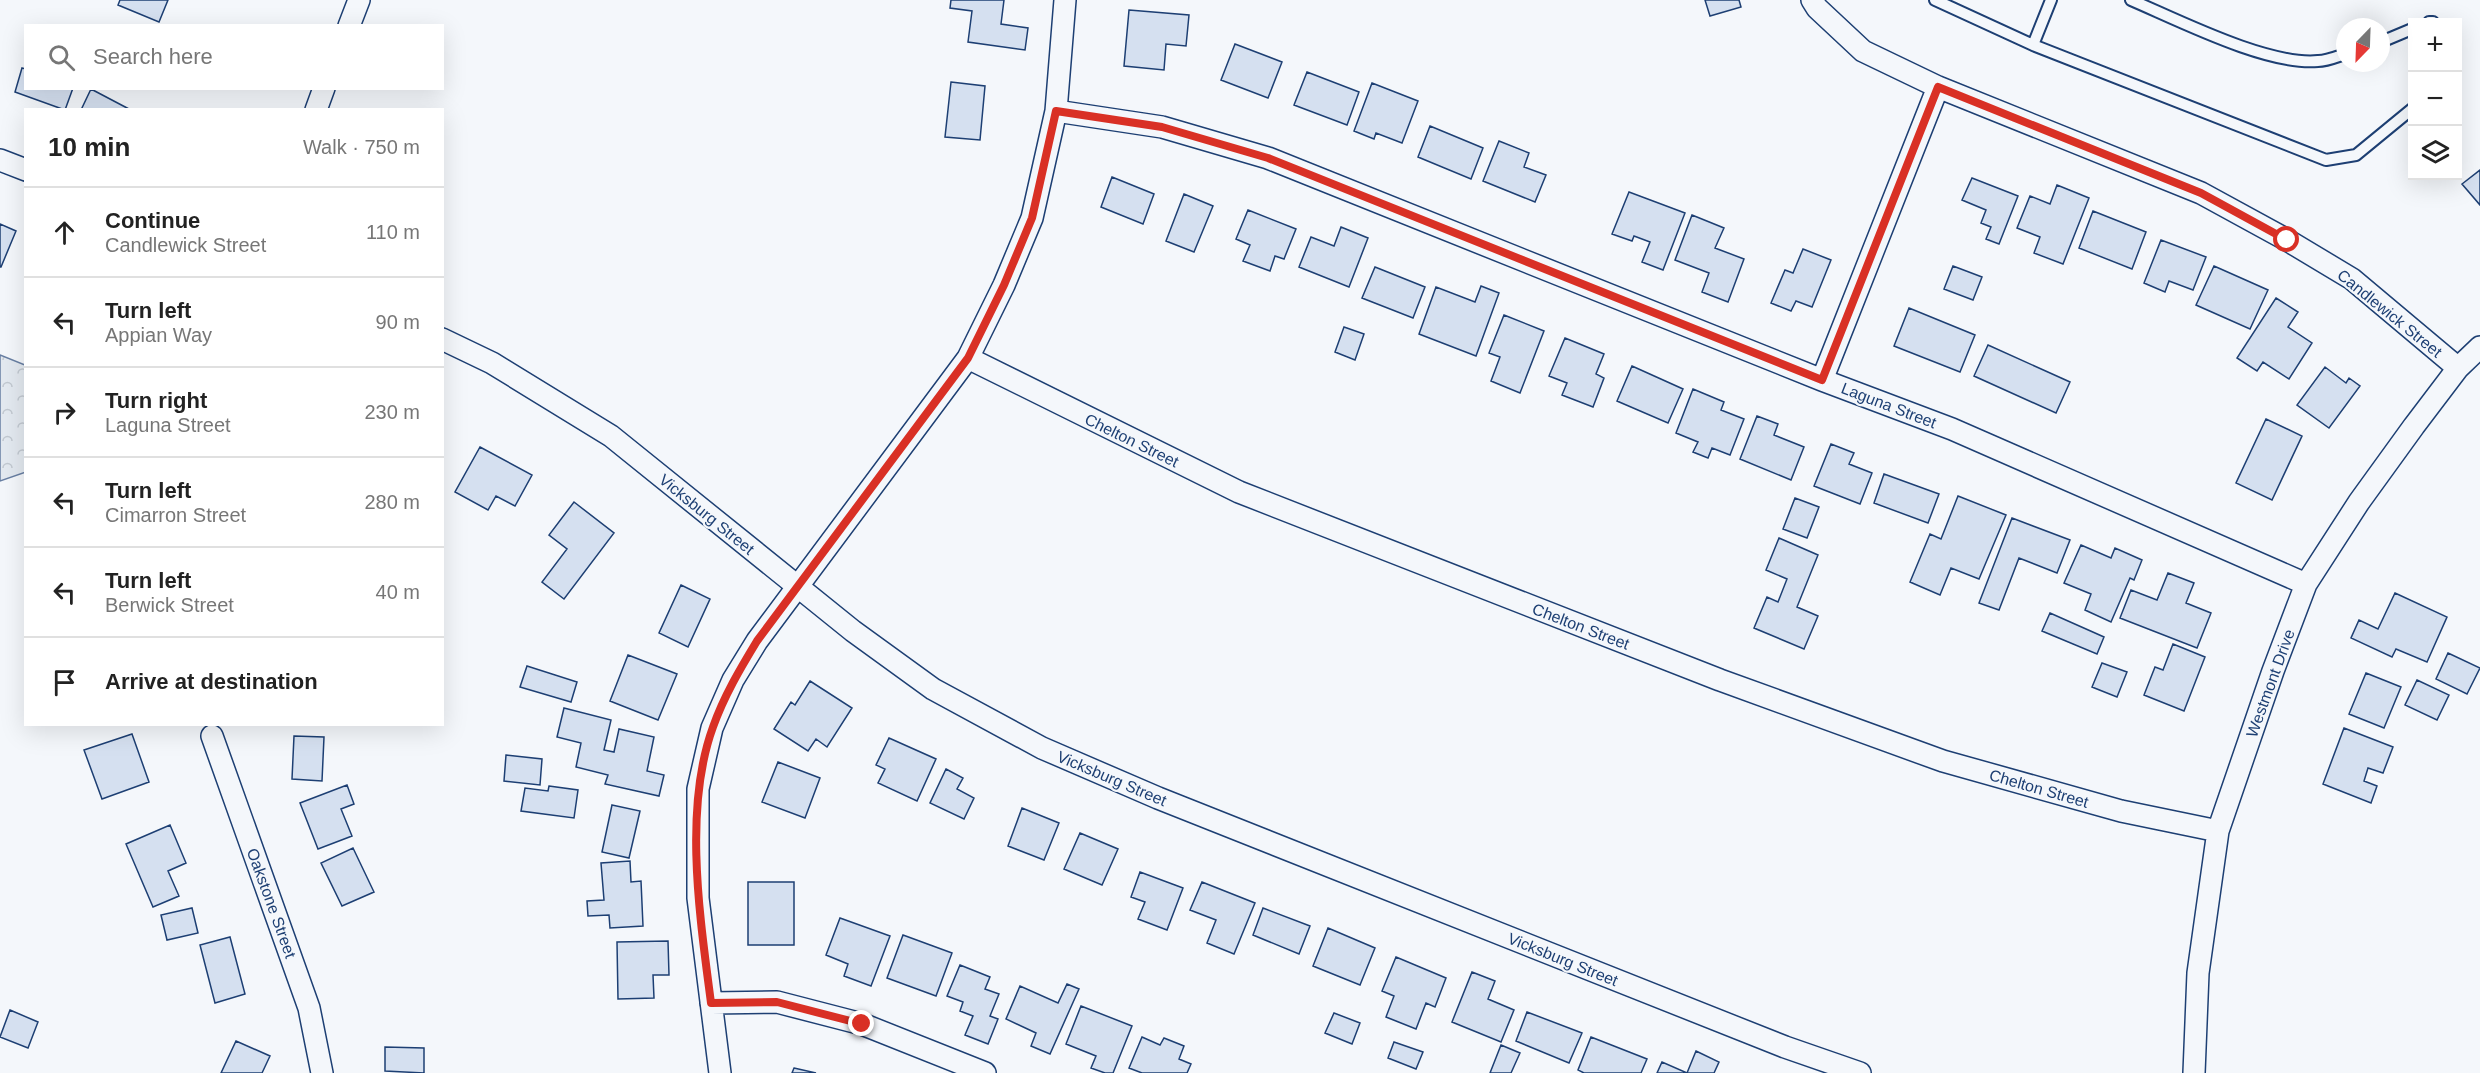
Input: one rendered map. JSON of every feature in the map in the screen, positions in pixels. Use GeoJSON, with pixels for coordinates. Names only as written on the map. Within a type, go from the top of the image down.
{"type":"FeatureCollection","features":[{"type":"Feature","properties":{"kind":"street"},"geometry":{"type":"LineString","coordinates":[[350,24],[359,0]]}},
{"type":"Feature","properties":{"kind":"street"},"geometry":{"type":"LineString","coordinates":[[720,1073],[698,898],[698,789],[712,728],[733,680],[757,641],[968,358],[1004,285],[1032,218],[1056,111],[1065,0]]}},
{"type":"Feature","properties":{"kind":"street","name":"Candlewick Street"},"geometry":{"type":"LineString","coordinates":[[1812,0],[1817,8],[1863,51],[1938,87],[2201,193],[2352,279],[2458,368]]}},
{"type":"Feature","properties":{"kind":"street"},"geometry":{"type":"LineString","coordinates":[[1822,380],[1938,87]]}},
{"type":"Feature","properties":{"kind":"street"},"geometry":{"type":"LineString","coordinates":[[316,108],[323,90]]}},
{"type":"Feature","properties":{"kind":"street","name":"Laguna Street"},"geometry":{"type":"LineString","coordinates":[[1056,111],[1162,127],[1268,158],[1822,380],[1952,429],[2306,584]]}},
{"type":"Feature","properties":{"kind":"street"},"geometry":{"type":"LineString","coordinates":[[0,160],[24,169]]}},
{"type":"Feature","properties":{"kind":"street","name":"Vicksburg Street"},"geometry":{"type":"LineString","coordinates":[[444,340],[492,363],[611,436],[853,631],[933,689],[1042,748],[1158,798],[1785,1047],[1860,1073]]}},
{"type":"Feature","properties":{"kind":"street","name":"Westmont Drive"},"geometry":{"type":"LineString","coordinates":[[2194,1073],[2198,973],[2218,831],[2273,671],[2306,584],[2359,502],[2458,368],[2480,347]]}},
{"type":"Feature","properties":{"kind":"street","name":"Chelton Street"},"geometry":{"type":"LineString","coordinates":[[968,358],[1239,492],[1720,680],[1943,761],[2121,812],[2218,831]]}},
{"type":"Feature","properties":{"kind":"street","name":"Oakstone Street"},"geometry":{"type":"LineString","coordinates":[[212,736],[309,1008],[322,1073]]}},
{"type":"Feature","properties":{"kind":"street"},"geometry":{"type":"LineString","coordinates":[[711,1003],[777,1002],[862,1024],[985,1073]]}},
{"type":"Feature","properties":{"kind":"lane"},"geometry":{"type":"LineString","coordinates":[[1935,0],[2033,45],[2326,160],[2356,155],[2408,112]]}},
{"type":"Feature","properties":{"kind":"lane"},"geometry":{"type":"LineString","coordinates":[[2033,45],[2051,0]]}},
{"type":"Feature","properties":{"kind":"lane"},"geometry":{"type":"LineString","coordinates":[[2131,0],[2208,33],[2278,59],[2318,62],[2336,57]]}},
{"type":"Feature","properties":{"kind":"lane"},"geometry":{"type":"LineString","coordinates":[[2390,38],[2408,31]]}},
{"type":"Feature","properties":{"kind":"green space"},"geometry":{"type":"Polygon","coordinates":[[[0,355],[24,365],[24,473],[0,481],[0,355]]]}},
{"type":"Feature","properties":{"kind":"building"},"geometry":{"type":"Polygon","coordinates":[[[120,0],[168,0],[159,22],[118,5],[120,0]]]}},
{"type":"Feature","properties":{"kind":"building"},"geometry":{"type":"Polygon","coordinates":[[[951,0],[1004,0],[1001,24],[1028,28],[1025,50],[968,42],[972,11],[950,8],[951,0]]]}},
{"type":"Feature","properties":{"kind":"building"},"geometry":{"type":"Polygon","coordinates":[[[1705,0],[1739,0],[1741,7],[1710,16],[1705,0]]]}},
{"type":"Feature","properties":{"kind":"building"},"geometry":{"type":"Polygon","coordinates":[[[1129,10],[1189,15],[1186,46],[1166,44],[1164,70],[1124,66],[1129,10]]]}},
{"type":"Feature","properties":{"kind":"building"},"geometry":{"type":"Polygon","coordinates":[[[1235,44],[1282,62],[1268,98],[1221,80],[1235,44]]]}},
{"type":"Feature","properties":{"kind":"building"},"geometry":{"type":"Polygon","coordinates":[[[22,68],[24,68],[24,90],[72,90],[66,108],[59,108],[15,92],[22,68]]]}},
{"type":"Feature","properties":{"kind":"building"},"geometry":{"type":"Polygon","coordinates":[[[1307,72],[1359,92],[1347,125],[1294,105],[1307,72]]]}},
{"type":"Feature","properties":{"kind":"building"},"geometry":{"type":"Polygon","coordinates":[[[951,82],[985,86],[980,140],[945,137],[951,82]]]}},
{"type":"Feature","properties":{"kind":"building"},"geometry":{"type":"Polygon","coordinates":[[[1372,83],[1418,101],[1402,143],[1376,133],[1374,139],[1354,131],[1372,83]]]}},
{"type":"Feature","properties":{"kind":"building"},"geometry":{"type":"Polygon","coordinates":[[[91,90],[93,90],[127,108],[82,108],[91,90]]]}},
{"type":"Feature","properties":{"kind":"building"},"geometry":{"type":"Polygon","coordinates":[[[1430,126],[1483,148],[1471,179],[1418,157],[1430,126]]]}},
{"type":"Feature","properties":{"kind":"building"},"geometry":{"type":"Polygon","coordinates":[[[1499,141],[1529,153],[1524,167],[1546,175],[1535,202],[1483,181],[1499,141]]]}},
{"type":"Feature","properties":{"kind":"building"},"geometry":{"type":"Polygon","coordinates":[[[2480,170],[2480,205],[2462,184],[2480,170]]]}},
{"type":"Feature","properties":{"kind":"building"},"geometry":{"type":"Polygon","coordinates":[[[1112,177],[1154,194],[1143,224],[1101,207],[1112,177]]]}},
{"type":"Feature","properties":{"kind":"building"},"geometry":{"type":"Polygon","coordinates":[[[1972,178],[2018,196],[1999,244],[1986,239],[1991,227],[1981,223],[1986,210],[1962,200],[1972,178]]]}},
{"type":"Feature","properties":{"kind":"building"},"geometry":{"type":"Polygon","coordinates":[[[2057,185],[2089,198],[2063,264],[2034,253],[2040,237],[2017,228],[2030,196],[2050,204],[2057,185]]]}},
{"type":"Feature","properties":{"kind":"building"},"geometry":{"type":"Polygon","coordinates":[[[1629,192],[1685,213],[1663,270],[1642,262],[1650,242],[1634,236],[1632,241],[1612,234],[1629,192]]]}},
{"type":"Feature","properties":{"kind":"building"},"geometry":{"type":"Polygon","coordinates":[[[1184,194],[1213,206],[1194,252],[1166,241],[1184,194]]]}},
{"type":"Feature","properties":{"kind":"building"},"geometry":{"type":"Polygon","coordinates":[[[1248,210],[1296,229],[1284,259],[1275,256],[1270,271],[1243,261],[1250,245],[1236,239],[1248,210]]]}},
{"type":"Feature","properties":{"kind":"building"},"geometry":{"type":"Polygon","coordinates":[[[2093,211],[2146,232],[2132,269],[2079,248],[2093,211]]]}},
{"type":"Feature","properties":{"kind":"building"},"geometry":{"type":"Polygon","coordinates":[[[1692,215],[1724,228],[1715,248],[1744,259],[1728,302],[1702,292],[1709,273],[1675,260],[1692,215]]]}},
{"type":"Feature","properties":{"kind":"building"},"geometry":{"type":"Polygon","coordinates":[[[0,224],[16,231],[1,267],[0,267],[0,224]]]}},
{"type":"Feature","properties":{"kind":"building"},"geometry":{"type":"Polygon","coordinates":[[[1341,227],[1368,238],[1349,287],[1299,267],[1311,237],[1334,246],[1341,227]]]}},
{"type":"Feature","properties":{"kind":"building"},"geometry":{"type":"Polygon","coordinates":[[[2161,240],[2206,257],[2193,290],[2169,281],[2165,292],[2144,283],[2161,240]]]}},
{"type":"Feature","properties":{"kind":"building"},"geometry":{"type":"Polygon","coordinates":[[[1803,249],[1831,260],[1812,307],[1796,301],[1791,311],[1771,303],[1785,270],[1793,273],[1803,249]]]}},
{"type":"Feature","properties":{"kind":"building"},"geometry":{"type":"Polygon","coordinates":[[[1953,266],[1982,277],[1973,300],[1944,289],[1953,266]]]}},
{"type":"Feature","properties":{"kind":"building"},"geometry":{"type":"Polygon","coordinates":[[[2214,266],[2268,290],[2250,329],[2196,305],[2214,266]]]}},
{"type":"Feature","properties":{"kind":"building"},"geometry":{"type":"Polygon","coordinates":[[[1375,267],[1425,287],[1413,318],[1362,298],[1375,267]]]}},
{"type":"Feature","properties":{"kind":"building"},"geometry":{"type":"Polygon","coordinates":[[[1481,286],[1499,293],[1476,356],[1419,334],[1436,287],[1475,302],[1481,286]]]}},
{"type":"Feature","properties":{"kind":"building"},"geometry":{"type":"Polygon","coordinates":[[[2276,298],[2298,312],[2288,327],[2312,343],[2289,379],[2263,362],[2257,371],[2237,358],[2276,298]]]}},
{"type":"Feature","properties":{"kind":"building"},"geometry":{"type":"Polygon","coordinates":[[[1909,308],[1975,335],[1960,372],[1894,346],[1909,308]]]}},
{"type":"Feature","properties":{"kind":"building"},"geometry":{"type":"Polygon","coordinates":[[[1504,315],[1544,331],[1520,393],[1491,381],[1500,357],[1489,353],[1504,315]]]}},
{"type":"Feature","properties":{"kind":"building"},"geometry":{"type":"Polygon","coordinates":[[[1344,327],[1364,334],[1355,360],[1335,352],[1344,327]]]}},
{"type":"Feature","properties":{"kind":"building"},"geometry":{"type":"Polygon","coordinates":[[[1565,338],[1604,354],[1596,374],[1604,378],[1593,407],[1562,395],[1567,383],[1549,376],[1565,338]]]}},
{"type":"Feature","properties":{"kind":"building"},"geometry":{"type":"Polygon","coordinates":[[[1988,345],[2070,382],[2056,413],[1974,376],[1988,345]]]}},
{"type":"Feature","properties":{"kind":"building"},"geometry":{"type":"Polygon","coordinates":[[[1632,366],[1683,389],[1668,423],[1617,401],[1632,366]]]}},
{"type":"Feature","properties":{"kind":"building"},"geometry":{"type":"Polygon","coordinates":[[[2325,367],[2346,383],[2349,378],[2360,386],[2329,428],[2297,405],[2325,367]]]}},
{"type":"Feature","properties":{"kind":"building"},"geometry":{"type":"Polygon","coordinates":[[[1693,389],[1724,402],[1721,410],[1744,419],[1730,455],[1712,448],[1708,458],[1693,452],[1698,442],[1676,433],[1693,389]]]}},
{"type":"Feature","properties":{"kind":"building"},"geometry":{"type":"Polygon","coordinates":[[[1757,416],[1778,424],[1774,435],[1804,447],[1791,480],[1740,459],[1757,416]]]}},
{"type":"Feature","properties":{"kind":"building"},"geometry":{"type":"Polygon","coordinates":[[[2266,419],[2302,436],[2272,500],[2236,483],[2266,419]]]}},
{"type":"Feature","properties":{"kind":"building"},"geometry":{"type":"Polygon","coordinates":[[[1831,444],[1854,453],[1849,464],[1872,473],[1860,504],[1814,486],[1831,444]]]}},
{"type":"Feature","properties":{"kind":"building"},"geometry":{"type":"Polygon","coordinates":[[[480,447],[532,475],[515,506],[496,496],[488,510],[455,492],[480,447]]]}},
{"type":"Feature","properties":{"kind":"building"},"geometry":{"type":"Polygon","coordinates":[[[1884,474],[1939,494],[1928,523],[1874,503],[1884,474]]]}},
{"type":"Feature","properties":{"kind":"building"},"geometry":{"type":"Polygon","coordinates":[[[1958,496],[2006,515],[1979,579],[1951,568],[1940,595],[1910,582],[1930,534],[1941,539],[1958,496]]]}},
{"type":"Feature","properties":{"kind":"building"},"geometry":{"type":"Polygon","coordinates":[[[1795,498],[1819,507],[1807,538],[1783,529],[1795,498]]]}},
{"type":"Feature","properties":{"kind":"building"},"geometry":{"type":"Polygon","coordinates":[[[574,502],[614,533],[564,599],[542,582],[567,549],[549,535],[574,502]]]}},
{"type":"Feature","properties":{"kind":"building"},"geometry":{"type":"Polygon","coordinates":[[[2012,518],[2070,540],[2057,573],[2019,558],[1999,610],[1979,603],[2012,518]]]}},
{"type":"Feature","properties":{"kind":"building"},"geometry":{"type":"Polygon","coordinates":[[[1779,538],[1818,555],[1797,607],[1818,616],[1804,649],[1754,628],[1767,597],[1778,602],[1787,579],[1766,570],[1779,538]]]}},
{"type":"Feature","properties":{"kind":"building"},"geometry":{"type":"Polygon","coordinates":[[[2081,545],[2111,558],[2115,548],[2142,560],[2134,580],[2130,578],[2111,622],[2085,610],[2091,594],[2064,583],[2081,545]]]}},
{"type":"Feature","properties":{"kind":"building"},"geometry":{"type":"Polygon","coordinates":[[[2168,573],[2194,583],[2186,603],[2211,613],[2197,648],[2120,618],[2131,590],[2157,600],[2168,573]]]}},
{"type":"Feature","properties":{"kind":"building"},"geometry":{"type":"Polygon","coordinates":[[[681,585],[710,599],[688,647],[659,633],[681,585]]]}},
{"type":"Feature","properties":{"kind":"building"},"geometry":{"type":"Polygon","coordinates":[[[2395,593],[2447,617],[2427,662],[2396,649],[2392,657],[2351,638],[2359,620],[2378,629],[2395,593]]]}},
{"type":"Feature","properties":{"kind":"building"},"geometry":{"type":"Polygon","coordinates":[[[2050,613],[2104,637],[2097,654],[2042,631],[2050,613]]]}},
{"type":"Feature","properties":{"kind":"building"},"geometry":{"type":"Polygon","coordinates":[[[2173,644],[2205,657],[2184,711],[2144,695],[2155,667],[2163,670],[2173,644]]]}},
{"type":"Feature","properties":{"kind":"building"},"geometry":{"type":"Polygon","coordinates":[[[2448,653],[2480,668],[2467,694],[2436,679],[2448,653]]]}},
{"type":"Feature","properties":{"kind":"building"},"geometry":{"type":"Polygon","coordinates":[[[628,655],[677,674],[658,720],[610,701],[628,655]]]}},
{"type":"Feature","properties":{"kind":"building"},"geometry":{"type":"Polygon","coordinates":[[[2102,663],[2127,672],[2117,697],[2092,687],[2102,663]]]}},
{"type":"Feature","properties":{"kind":"building"},"geometry":{"type":"Polygon","coordinates":[[[527,666],[577,682],[571,702],[520,687],[527,666]]]}},
{"type":"Feature","properties":{"kind":"building"},"geometry":{"type":"Polygon","coordinates":[[[2366,673],[2401,687],[2384,728],[2349,714],[2366,673]]]}},
{"type":"Feature","properties":{"kind":"building"},"geometry":{"type":"Polygon","coordinates":[[[2417,680],[2449,695],[2437,720],[2405,705],[2417,680]]]}},
{"type":"Feature","properties":{"kind":"building"},"geometry":{"type":"Polygon","coordinates":[[[810,681],[852,708],[827,747],[816,739],[808,751],[774,729],[791,702],[795,705],[810,681]]]}},
{"type":"Feature","properties":{"kind":"building"},"geometry":{"type":"Polygon","coordinates":[[[564,708],[611,720],[604,750],[614,752],[619,729],[654,737],[647,771],[664,775],[659,796],[605,784],[608,775],[576,767],[581,743],[557,737],[564,708]]]}},
{"type":"Feature","properties":{"kind":"building"},"geometry":{"type":"Polygon","coordinates":[[[2344,728],[2393,747],[2383,773],[2368,768],[2364,781],[2377,786],[2371,803],[2323,784],[2344,728]]]}},
{"type":"Feature","properties":{"kind":"building"},"geometry":{"type":"Polygon","coordinates":[[[132,734],[149,782],[102,799],[84,750],[132,734]]]}},
{"type":"Feature","properties":{"kind":"building"},"geometry":{"type":"Polygon","coordinates":[[[294,736],[324,737],[322,781],[292,779],[294,736]]]}},
{"type":"Feature","properties":{"kind":"building"},"geometry":{"type":"Polygon","coordinates":[[[889,738],[936,759],[917,801],[878,783],[885,769],[876,765],[889,738]]]}},
{"type":"Feature","properties":{"kind":"building"},"geometry":{"type":"Polygon","coordinates":[[[506,755],[542,759],[540,785],[504,781],[506,755]]]}},
{"type":"Feature","properties":{"kind":"building"},"geometry":{"type":"Polygon","coordinates":[[[778,762],[820,778],[805,818],[762,802],[778,762]]]}},
{"type":"Feature","properties":{"kind":"building"},"geometry":{"type":"Polygon","coordinates":[[[946,769],[963,778],[957,789],[974,798],[964,819],[930,803],[946,769]]]}},
{"type":"Feature","properties":{"kind":"building"},"geometry":{"type":"Polygon","coordinates":[[[347,785],[354,804],[341,809],[352,836],[318,849],[300,803],[347,785]]]}},
{"type":"Feature","properties":{"kind":"building"},"geometry":{"type":"Polygon","coordinates":[[[549,786],[578,790],[574,818],[521,811],[525,788],[548,791],[549,786]]]}},
{"type":"Feature","properties":{"kind":"building"},"geometry":{"type":"Polygon","coordinates":[[[612,805],[640,811],[629,858],[602,852],[612,805]]]}},
{"type":"Feature","properties":{"kind":"building"},"geometry":{"type":"Polygon","coordinates":[[[1022,808],[1059,823],[1044,860],[1008,846],[1022,808]]]}},
{"type":"Feature","properties":{"kind":"building"},"geometry":{"type":"Polygon","coordinates":[[[170,825],[186,863],[168,871],[179,896],[153,907],[126,844],[170,825]]]}},
{"type":"Feature","properties":{"kind":"building"},"geometry":{"type":"Polygon","coordinates":[[[1080,833],[1118,849],[1102,885],[1064,869],[1080,833]]]}},
{"type":"Feature","properties":{"kind":"building"},"geometry":{"type":"Polygon","coordinates":[[[353,848],[374,892],[342,906],[321,863],[353,848]]]}},
{"type":"Feature","properties":{"kind":"building"},"geometry":{"type":"Polygon","coordinates":[[[630,861],[631,882],[641,881],[643,926],[610,928],[609,915],[588,916],[587,901],[604,900],[601,863],[630,861]]]}},
{"type":"Feature","properties":{"kind":"building"},"geometry":{"type":"Polygon","coordinates":[[[1140,872],[1183,888],[1167,930],[1138,919],[1145,902],[1131,897],[1140,872]]]}},
{"type":"Feature","properties":{"kind":"building"},"geometry":{"type":"Polygon","coordinates":[[[748,882],[794,882],[794,945],[748,945],[748,882]]]}},
{"type":"Feature","properties":{"kind":"building"},"geometry":{"type":"Polygon","coordinates":[[[1202,882],[1255,903],[1234,954],[1207,943],[1216,920],[1190,910],[1202,882]]]}},
{"type":"Feature","properties":{"kind":"building"},"geometry":{"type":"Polygon","coordinates":[[[192,908],[198,933],[167,940],[161,915],[192,908]]]}},
{"type":"Feature","properties":{"kind":"building"},"geometry":{"type":"Polygon","coordinates":[[[1263,908],[1310,926],[1299,954],[1253,935],[1263,908]]]}},
{"type":"Feature","properties":{"kind":"building"},"geometry":{"type":"Polygon","coordinates":[[[840,918],[890,936],[871,986],[844,976],[848,964],[826,955],[840,918]]]}},
{"type":"Feature","properties":{"kind":"building"},"geometry":{"type":"Polygon","coordinates":[[[1328,928],[1375,948],[1360,985],[1313,966],[1328,928]]]}},
{"type":"Feature","properties":{"kind":"building"},"geometry":{"type":"Polygon","coordinates":[[[903,935],[952,953],[936,996],[887,978],[903,935]]]}},
{"type":"Feature","properties":{"kind":"building"},"geometry":{"type":"Polygon","coordinates":[[[230,937],[245,994],[215,1003],[200,945],[230,937]]]}},
{"type":"Feature","properties":{"kind":"building"},"geometry":{"type":"Polygon","coordinates":[[[668,941],[669,975],[653,975],[654,998],[618,999],[617,942],[668,941]]]}},
{"type":"Feature","properties":{"kind":"building"},"geometry":{"type":"Polygon","coordinates":[[[1396,957],[1446,978],[1435,1007],[1426,1003],[1416,1029],[1386,1017],[1394,996],[1382,991],[1396,957]]]}},
{"type":"Feature","properties":{"kind":"building"},"geometry":{"type":"Polygon","coordinates":[[[960,965],[990,977],[985,989],[999,994],[990,1016],[998,1019],[988,1044],[965,1035],[973,1016],[960,1011],[963,1002],[947,996],[960,965]]]}},
{"type":"Feature","properties":{"kind":"building"},"geometry":{"type":"Polygon","coordinates":[[[1472,972],[1495,981],[1488,999],[1514,1010],[1501,1042],[1452,1022],[1472,972]]]}},
{"type":"Feature","properties":{"kind":"building"},"geometry":{"type":"Polygon","coordinates":[[[1067,984],[1079,989],[1050,1054],[1031,1046],[1036,1033],[1006,1019],[1020,986],[1058,1003],[1067,984]]]}},
{"type":"Feature","properties":{"kind":"building"},"geometry":{"type":"Polygon","coordinates":[[[1081,1006],[1132,1026],[1113,1073],[1091,1068],[1096,1056],[1066,1044],[1081,1006]]]}},
{"type":"Feature","properties":{"kind":"building"},"geometry":{"type":"Polygon","coordinates":[[[10,1010],[38,1022],[28,1048],[0,1037],[10,1010]]]}},
{"type":"Feature","properties":{"kind":"building"},"geometry":{"type":"Polygon","coordinates":[[[1527,1012],[1582,1033],[1569,1063],[1516,1041],[1527,1012]]]}},
{"type":"Feature","properties":{"kind":"building"},"geometry":{"type":"Polygon","coordinates":[[[1334,1013],[1360,1023],[1352,1044],[1325,1033],[1334,1013]]]}},
{"type":"Feature","properties":{"kind":"building"},"geometry":{"type":"Polygon","coordinates":[[[1142,1037],[1160,1045],[1164,1038],[1184,1046],[1179,1059],[1191,1064],[1187,1073],[1142,1073],[1129,1068],[1142,1037]]]}},
{"type":"Feature","properties":{"kind":"building"},"geometry":{"type":"Polygon","coordinates":[[[1591,1037],[1647,1059],[1641,1073],[1584,1073],[1578,1070],[1591,1037]]]}},
{"type":"Feature","properties":{"kind":"building"},"geometry":{"type":"Polygon","coordinates":[[[236,1041],[270,1056],[262,1073],[221,1073],[236,1041]]]}},
{"type":"Feature","properties":{"kind":"building"},"geometry":{"type":"Polygon","coordinates":[[[1394,1042],[1423,1052],[1416,1069],[1388,1058],[1394,1042]]]}},
{"type":"Feature","properties":{"kind":"building"},"geometry":{"type":"Polygon","coordinates":[[[1501,1045],[1520,1053],[1511,1073],[1490,1073],[1501,1045]]]}},
{"type":"Feature","properties":{"kind":"building"},"geometry":{"type":"Polygon","coordinates":[[[385,1047],[424,1048],[424,1073],[385,1071],[385,1047]]]}},
{"type":"Feature","properties":{"kind":"building"},"geometry":{"type":"Polygon","coordinates":[[[1696,1051],[1719,1062],[1714,1073],[1687,1073],[1696,1051]]]}},
{"type":"Feature","properties":{"kind":"building"},"geometry":{"type":"Polygon","coordinates":[[[1662,1062],[1687,1073],[1657,1073],[1662,1062]]]}},
{"type":"Feature","properties":{"kind":"building"},"geometry":{"type":"Polygon","coordinates":[[[794,1068],[816,1073],[792,1073],[794,1068]]]}},
{"type":"Feature","properties":{"kind":"route"},"geometry":{"type":"LineString","coordinates":[[862,1024],[777,1002],[711,1003],[698,898],[698,789],[712,728],[733,680],[757,641],[968,358],[1004,285],[1032,218],[1056,111],[1162,127],[1268,158],[1822,380],[1938,87],[2201,193],[2287,240]]}}]}
